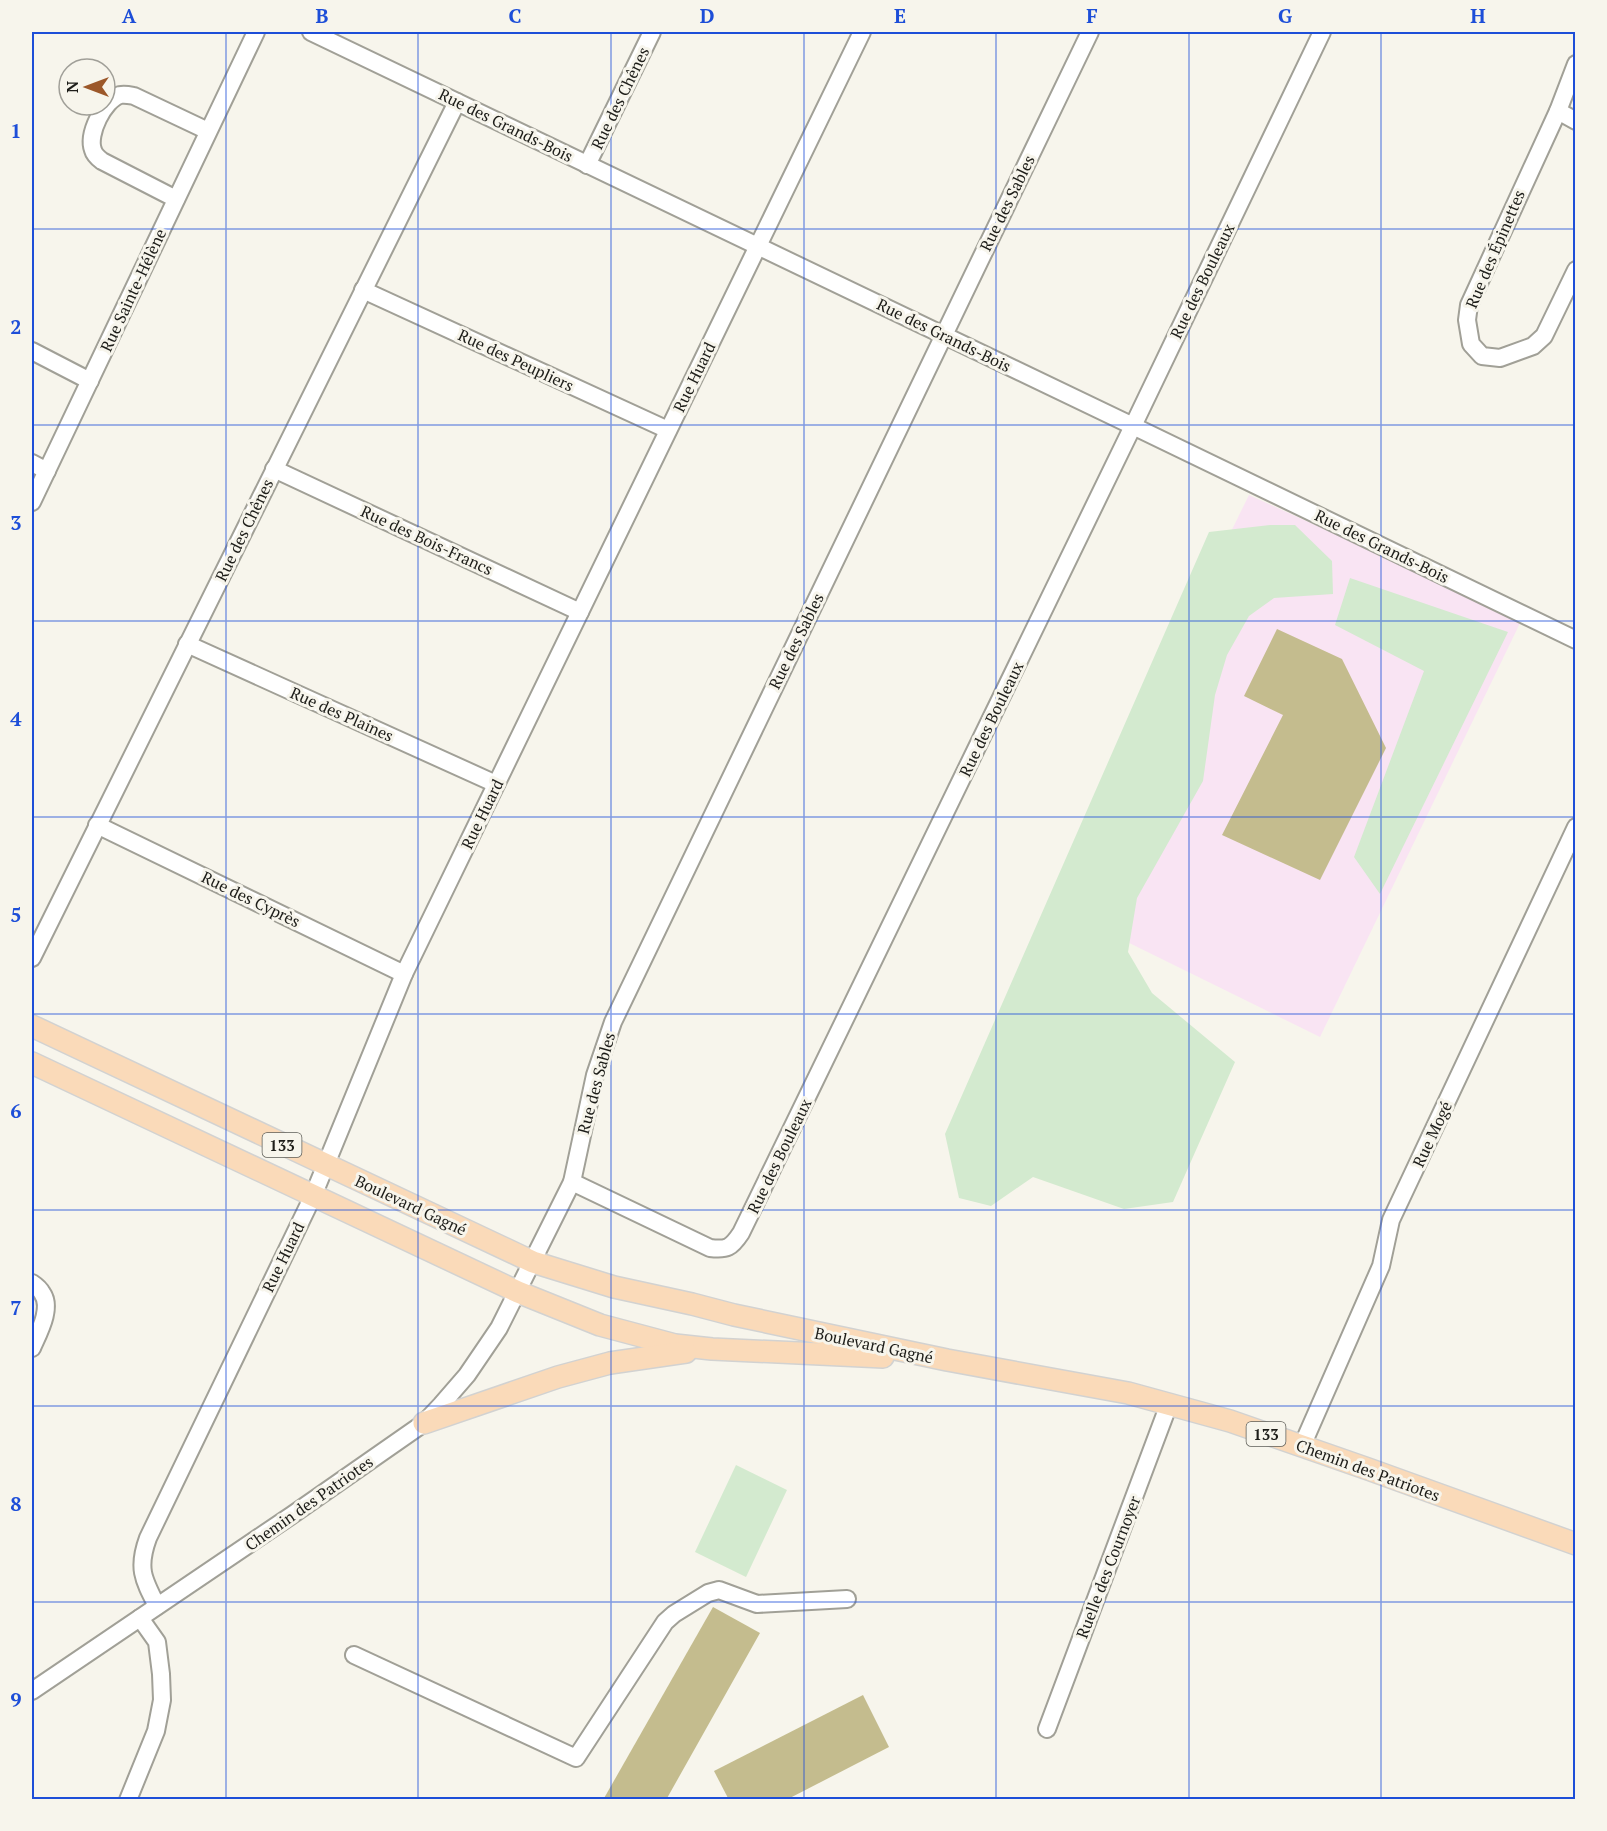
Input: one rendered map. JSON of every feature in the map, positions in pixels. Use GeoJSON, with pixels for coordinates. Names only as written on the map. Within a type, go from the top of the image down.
{"type":"FeatureCollection","features":[{"type":"Feature","properties":{"kind":"main road","name":"Boulevard Gagné"},"geometry":{"type":"LineString","coordinates":[[32,1026],[533,1262],[614,1287],[947,1360]]}},
{"type":"Feature","properties":{"kind":"main road","name":"Boulevard Gagné"},"geometry":{"type":"LineString","coordinates":[[32,1063],[518,1292],[600,1325],[675,1345],[712,1349],[947,1360]]}},
{"type":"Feature","properties":{"kind":"main road"},"geometry":{"type":"LineString","coordinates":[[424,1423],[558,1377],[610,1363],[712,1349]]}},
{"type":"Feature","properties":{"kind":"main road","name":"Chemin des Patriotes"},"geometry":{"type":"LineString","coordinates":[[947,1360],[1110,1389],[1230,1421],[1575,1544]]}},
{"type":"Feature","properties":{"kind":"street","name":"Rue Sainte-Hélène"},"geometry":{"type":"LineString","coordinates":[[32,502],[256,32]]}},
{"type":"Feature","properties":{"kind":"street","name":"Rue des Grands-Bois"},"geometry":{"type":"LineString","coordinates":[[312,32],[1575,640]]}},
{"type":"Feature","properties":{"kind":"street","name":"Rue des Chênes"},"geometry":{"type":"LineString","coordinates":[[587,165],[652,32]]}},
{"type":"Feature","properties":{"kind":"street","name":"Rue Huard"},"geometry":{"type":"LineString","coordinates":[[157,1606],[147,1588],[141,1567],[143,1551],[148,1538],[313,1196],[404,974],[862,32]]}},
{"type":"Feature","properties":{"kind":"street","name":"Rue des Sables"},"geometry":{"type":"LineString","coordinates":[[533,1262],[572,1182],[595,1075],[613,1022],[1090,32]]}},
{"type":"Feature","properties":{"kind":"street","name":"Rue des Bouleaux"},"geometry":{"type":"LineString","coordinates":[[572,1182],[710,1248],[723,1250],[734,1244],[1133,426],[1322,32]]}},
{"type":"Feature","properties":{"kind":"street","name":"Rue des Épinettes"},"geometry":{"type":"LineString","coordinates":[[1575,64],[1558,111],[1469,304],[1467,320],[1470,344],[1482,356],[1500,358],[1533,346],[1544,336],[1575,270]]}},
{"type":"Feature","properties":{"kind":"street"},"geometry":{"type":"LineString","coordinates":[[176,199],[102,161],[93,152],[91,140],[94,127],[106,105],[113,98],[123,94],[134,96],[208,130]]}},
{"type":"Feature","properties":{"kind":"street","name":"Rue des Chênes"},"geometry":{"type":"LineString","coordinates":[[32,958],[457,102]]}},
{"type":"Feature","properties":{"kind":"street"},"geometry":{"type":"LineString","coordinates":[[1558,111],[1575,121]]}},
{"type":"Feature","properties":{"kind":"street","name":"Rue des Peupliers"},"geometry":{"type":"LineString","coordinates":[[363,290],[668,430]]}},
{"type":"Feature","properties":{"kind":"street"},"geometry":{"type":"LineString","coordinates":[[32,351],[90,381]]}},
{"type":"Feature","properties":{"kind":"street"},"geometry":{"type":"LineString","coordinates":[[32,463],[47,471]]}},
{"type":"Feature","properties":{"kind":"street","name":"Rue des Bois-Francs"},"geometry":{"type":"LineString","coordinates":[[274,469],[580,612]]}},
{"type":"Feature","properties":{"kind":"street","name":"Rue des Plaines"},"geometry":{"type":"LineString","coordinates":[[188,644],[496,784]]}},
{"type":"Feature","properties":{"kind":"street","name":"Rue des Cyprès"},"geometry":{"type":"LineString","coordinates":[[97,825],[404,974]]}},
{"type":"Feature","properties":{"kind":"street","name":"Rue Mogé"},"geometry":{"type":"LineString","coordinates":[[1302,1446],[1381,1266],[1391,1220],[1573,837]]}},
{"type":"Feature","properties":{"kind":"street","name":"Chemin des Patriotes"},"geometry":{"type":"LineString","coordinates":[[32,1691],[424,1423],[467,1375],[499,1328],[533,1262]]}},
{"type":"Feature","properties":{"kind":"street"},"geometry":{"type":"LineString","coordinates":[[32,1282],[43,1293],[46,1310],[42,1327],[32,1348]]}},
{"type":"Feature","properties":{"kind":"street","name":"Ruelle des Cournoyer"},"geometry":{"type":"LineString","coordinates":[[1047,1729],[1169,1404]]}},
{"type":"Feature","properties":{"kind":"street"},"geometry":{"type":"LineString","coordinates":[[354,1655],[576,1758],[665,1622],[708,1593],[719,1590],[757,1604],[847,1599]]}},
{"type":"Feature","properties":{"kind":"street"},"geometry":{"type":"LineString","coordinates":[[128,1800],[156,1731],[162,1700],[157,1642],[140,1618]]}},
{"type":"Feature","properties":{"kind":"shaded area"},"geometry":{"type":"Polygon","coordinates":[[[1249,495],[1522,619],[1320,1037],[1048,903],[1249,495]]]}},
{"type":"Feature","properties":{"kind":"green space"},"geometry":{"type":"Polygon","coordinates":[[[1270,525],[1295,525],[1332,561],[1333,594],[1274,598],[1249,616],[1227,655],[1215,695],[1203,781],[1137,898],[1128,952],[1152,993],[1235,1062],[1173,1202],[1124,1209],[1033,1177],[991,1206],[959,1198],[945,1134],[1209,532],[1270,525]]]}},
{"type":"Feature","properties":{"kind":"green space"},"geometry":{"type":"Polygon","coordinates":[[[1350,578],[1508,632],[1380,894],[1354,857],[1424,671],[1335,625],[1350,578]]]}},
{"type":"Feature","properties":{"kind":"green space"},"geometry":{"type":"Polygon","coordinates":[[[736,1465],[787,1490],[746,1577],[695,1552],[736,1465]]]}},
{"type":"Feature","properties":{"kind":"building"},"geometry":{"type":"Polygon","coordinates":[[[1277,629],[1342,659],[1386,748],[1320,880],[1222,835],[1283,715],[1244,696],[1277,629]]]}},
{"type":"Feature","properties":{"kind":"building"},"geometry":{"type":"Polygon","coordinates":[[[713,1607],[760,1633],[666,1800],[603,1800],[713,1607]]]}},
{"type":"Feature","properties":{"kind":"building"},"geometry":{"type":"Polygon","coordinates":[[[863,1695],[889,1747],[786,1800],[729,1800],[714,1771],[863,1695]]]}}]}
